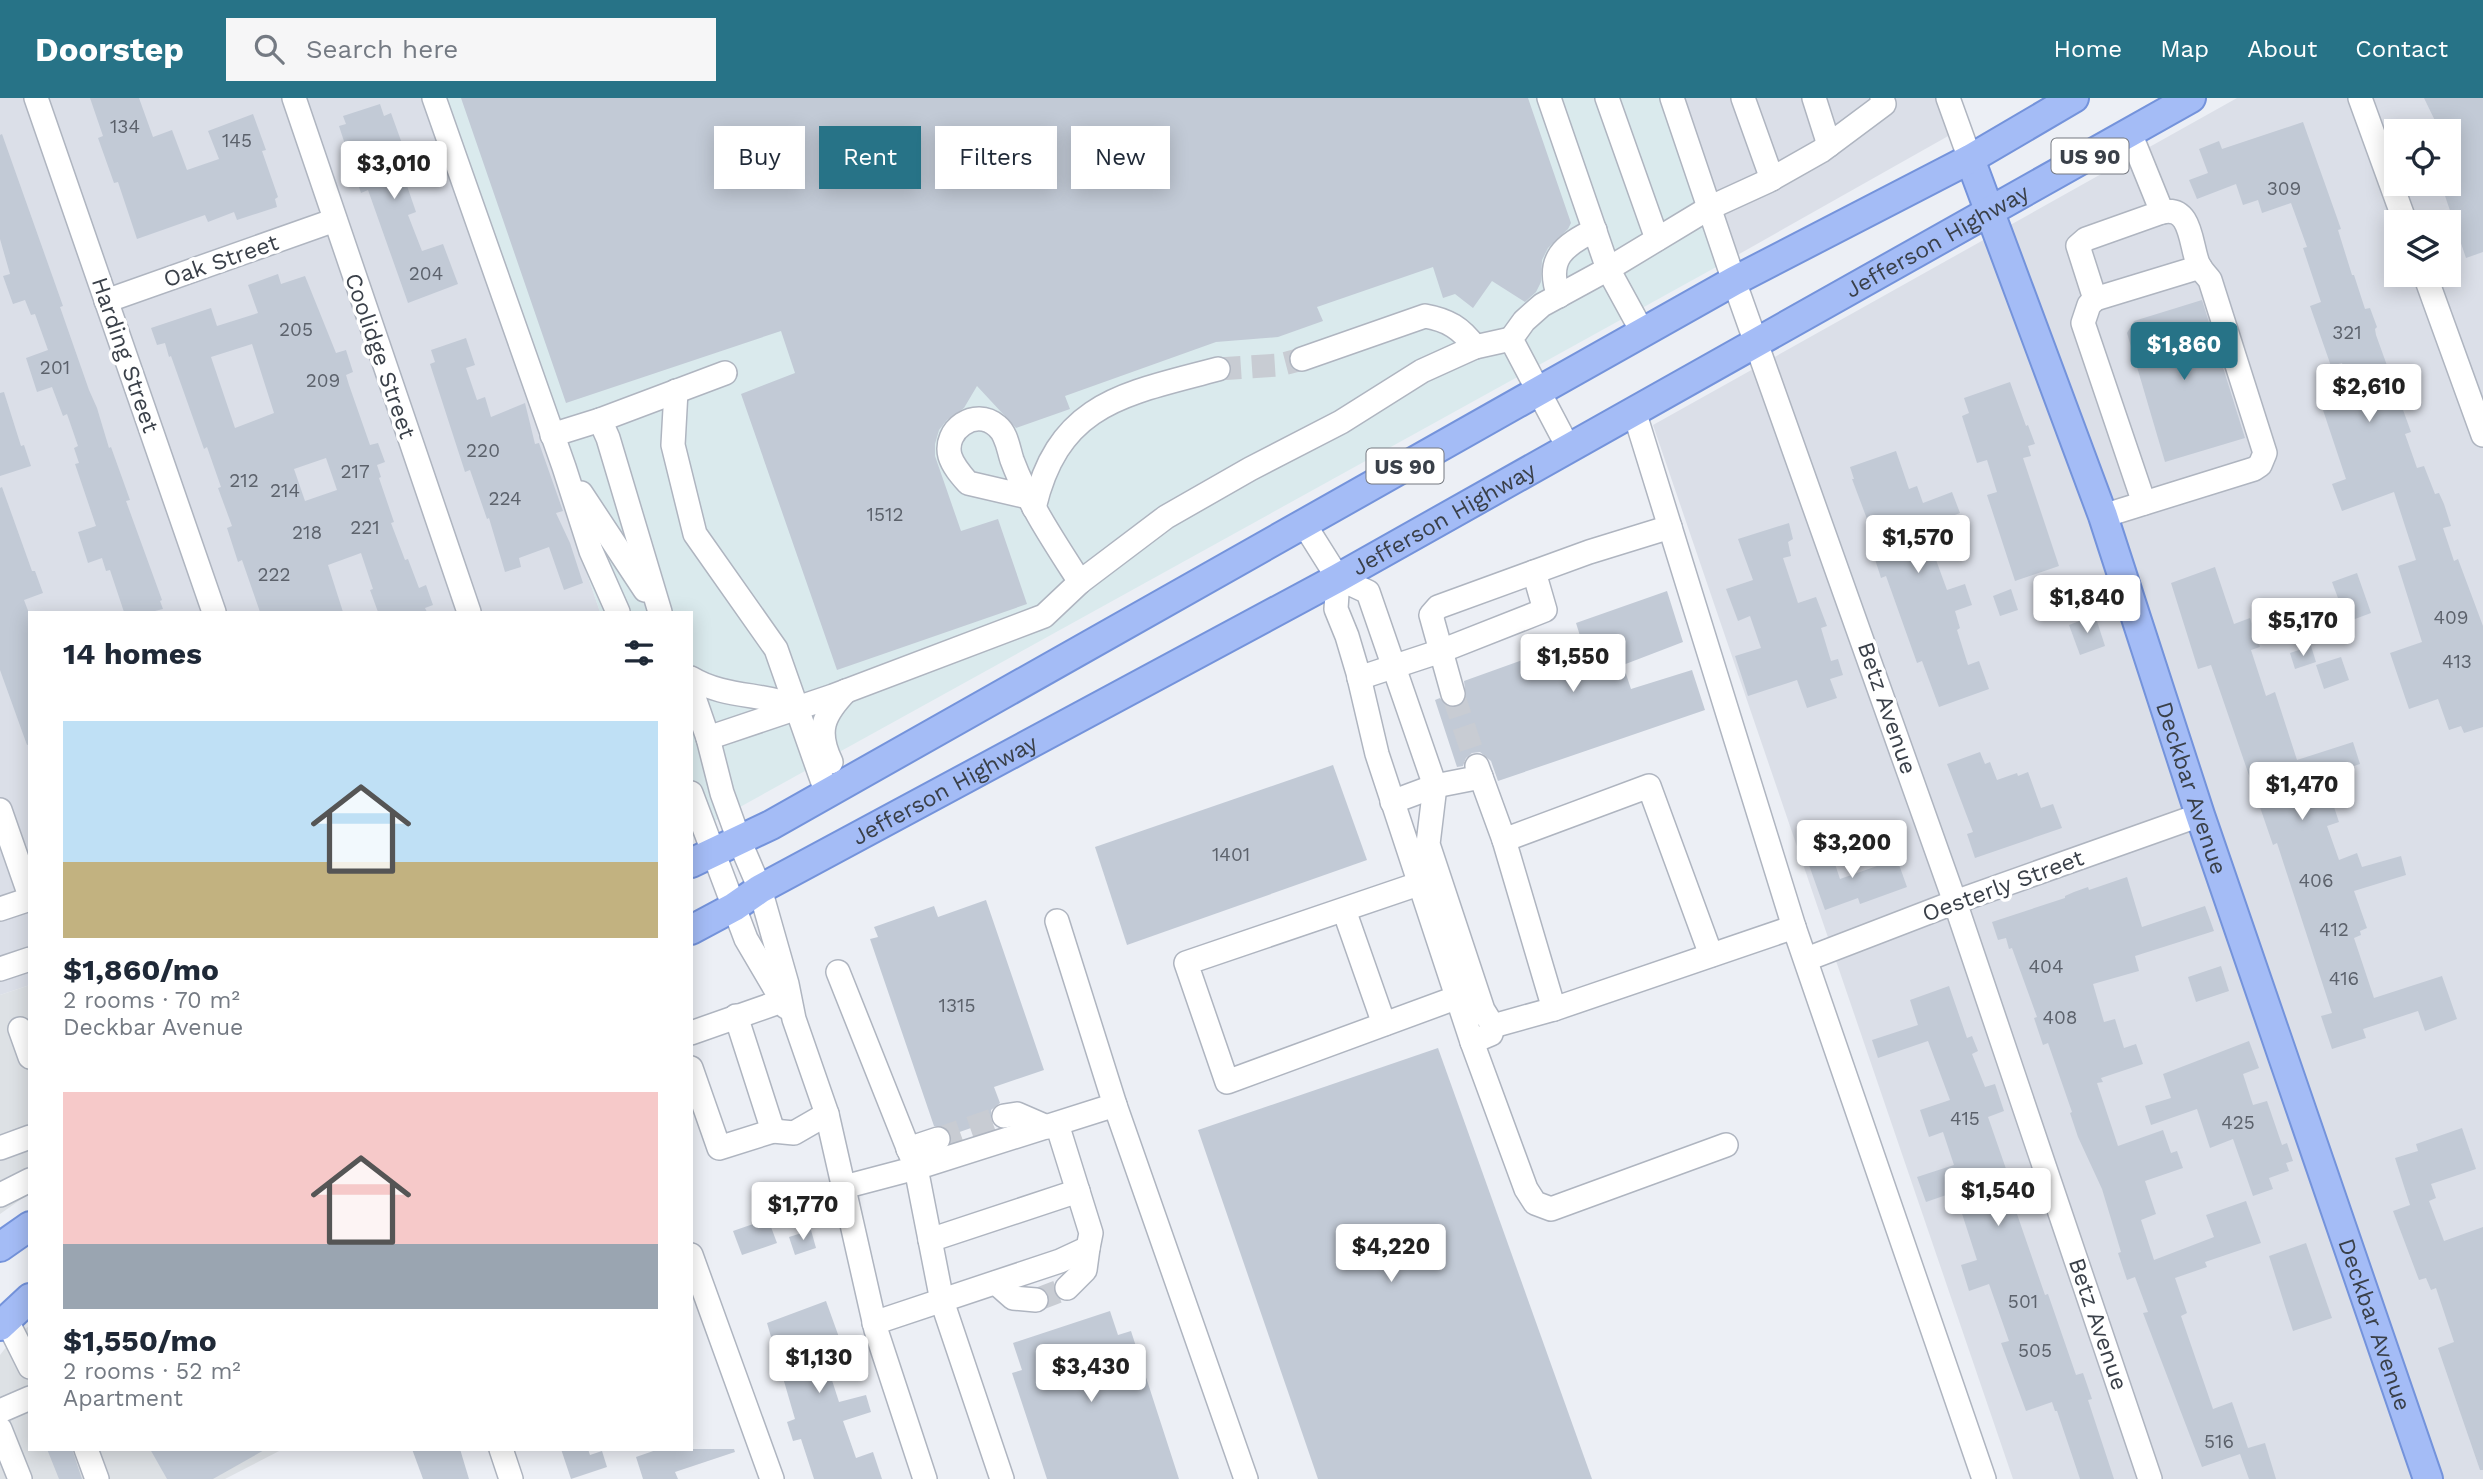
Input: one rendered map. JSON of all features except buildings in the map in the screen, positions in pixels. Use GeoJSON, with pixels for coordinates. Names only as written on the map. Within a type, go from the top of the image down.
{"type":"FeatureCollection","features":[{"type":"Feature","properties":{"kind":"main road","name":"US 90"},"geometry":{"type":"LineString","coordinates":[[715,851],[771,825],[1734,281],[1970,159],[2074,98]]}},
{"type":"Feature","properties":{"kind":"main road","name":"Jefferson Highway"},"geometry":{"type":"LineString","coordinates":[[693,929],[734,907],[760,889],[1338,578],[2190,98]]}},
{"type":"Feature","properties":{"kind":"main road","name":"Deckbar Avenue"},"geometry":{"type":"LineString","coordinates":[[1970,159],[2103,516],[2200,815],[2428,1479]]}},
{"type":"Feature","properties":{"kind":"main road"},"geometry":{"type":"LineString","coordinates":[[0,1247],[28,1227]]}},
{"type":"Feature","properties":{"kind":"main road"},"geometry":{"type":"LineString","coordinates":[[3,1323],[28,1300]]}},
{"type":"Feature","properties":{"kind":"street","name":"Harding Street"},"geometry":{"type":"LineString","coordinates":[[36,98],[214,611]]}},
{"type":"Feature","properties":{"kind":"street","name":"Coolidge Street"},"geometry":{"type":"LineString","coordinates":[[294,98],[469,611]]}},
{"type":"Feature","properties":{"kind":"street"},"geometry":{"type":"LineString","coordinates":[[434,98],[591,551],[618,611]]}},
{"type":"Feature","properties":{"kind":"street"},"geometry":{"type":"LineString","coordinates":[[1549,98],[1608,270],[1643,333]]}},
{"type":"Feature","properties":{"kind":"street"},"geometry":{"type":"LineString","coordinates":[[1607,98],[1657,239]]}},
{"type":"Feature","properties":{"kind":"street","name":"Betz Avenue"},"geometry":{"type":"LineString","coordinates":[[1672,98],[1734,281],[1955,902],[2150,1479]]}},
{"type":"Feature","properties":{"kind":"street"},"geometry":{"type":"LineString","coordinates":[[1743,98],[1772,179]]}},
{"type":"Feature","properties":{"kind":"street"},"geometry":{"type":"LineString","coordinates":[[1814,98],[1829,145]]}},
{"type":"Feature","properties":{"kind":"street"},"geometry":{"type":"LineString","coordinates":[[708,738],[847,690],[1044,616],[1080,582],[1166,517],[1250,469],[1342,422],[1422,371],[1475,346],[1511,340],[1542,305],[1608,270],[1710,208],[1772,179],[1829,145],[1884,104],[1882,98]]}},
{"type":"Feature","properties":{"kind":"street","name":"Deckbar Avenue"},"geometry":{"type":"LineString","coordinates":[[1948,98],[1970,159]]}},
{"type":"Feature","properties":{"kind":"street"},"geometry":{"type":"LineString","coordinates":[[2360,98],[2401,210]]}},
{"type":"Feature","properties":{"kind":"street"},"geometry":{"type":"LineString","coordinates":[[2130,133],[2162,212]]}},
{"type":"Feature","properties":{"kind":"street"},"geometry":{"type":"LineString","coordinates":[[2095,299],[2078,251],[2080,243],[2162,212],[2179,212],[2185,220],[2200,267],[2210,280],[2265,453],[2264,459],[2254,469],[2103,516]]}},
{"type":"Feature","properties":{"kind":"street","name":"Oak Street"},"geometry":{"type":"LineString","coordinates":[[106,301],[335,220]]}},
{"type":"Feature","properties":{"kind":"street"},"geometry":{"type":"LineString","coordinates":[[1559,296],[1553,280],[1557,259],[1576,239],[1595,230]]}},
{"type":"Feature","properties":{"kind":"street"},"geometry":{"type":"LineString","coordinates":[[2144,503],[2083,323],[2088,305],[2095,299],[2200,267]]}},
{"type":"Feature","properties":{"kind":"street"},"geometry":{"type":"LineString","coordinates":[[2429,287],[2483,435]]}},
{"type":"Feature","properties":{"kind":"street"},"geometry":{"type":"LineString","coordinates":[[1302,359],[1425,316],[1442,319],[1463,330],[1475,346]]}},
{"type":"Feature","properties":{"kind":"street"},"geometry":{"type":"LineString","coordinates":[[1511,340],[1569,449]]}},
{"type":"Feature","properties":{"kind":"street"},"geometry":{"type":"LineString","coordinates":[[1080,582],[1031,502],[1052,455],[1073,428],[1098,408],[1130,393],[1218,369]]}},
{"type":"Feature","properties":{"kind":"street"},"geometry":{"type":"LineString","coordinates":[[552,435],[725,373]]}},
{"type":"Feature","properties":{"kind":"street"},"geometry":{"type":"LineString","coordinates":[[676,391],[673,444],[695,534],[776,649],[834,789]]}},
{"type":"Feature","properties":{"kind":"street"},"geometry":{"type":"LineString","coordinates":[[1634,411],[1794,926],[1984,1479]]}},
{"type":"Feature","properties":{"kind":"street"},"geometry":{"type":"LineString","coordinates":[[600,420],[660,611]]}},
{"type":"Feature","properties":{"kind":"street"},"geometry":{"type":"LineString","coordinates":[[564,467],[659,611]]}},
{"type":"Feature","properties":{"kind":"street"},"geometry":{"type":"LineString","coordinates":[[1304,524],[1338,578],[1368,592],[1395,666],[1435,786],[1428,844],[1429,881]]}},
{"type":"Feature","properties":{"kind":"street"},"geometry":{"type":"LineString","coordinates":[[1453,694],[1431,615],[1438,607],[1670,527]]}},
{"type":"Feature","properties":{"kind":"street"},"geometry":{"type":"LineString","coordinates":[[1359,678],[1441,651],[1545,610],[1534,572]]}},
{"type":"Feature","properties":{"kind":"street"},"geometry":{"type":"LineString","coordinates":[[1338,578],[1336,609],[1347,636],[1392,802],[1429,881],[1467,994],[1472,1042],[1526,1189],[1535,1203],[1551,1209],[1726,1145]]}},
{"type":"Feature","properties":{"kind":"street"},"geometry":{"type":"LineString","coordinates":[[693,679],[728,693],[780,700],[798,707]]}},
{"type":"Feature","properties":{"kind":"street"},"geometry":{"type":"LineString","coordinates":[[834,789],[822,736],[828,711],[847,690]]}},
{"type":"Feature","properties":{"kind":"street"},"geometry":{"type":"LineString","coordinates":[[693,695],[708,738],[722,793],[715,851]]}},
{"type":"Feature","properties":{"kind":"street"},"geometry":{"type":"LineString","coordinates":[[1392,802],[1479,771],[1504,840],[1554,1009]]}},
{"type":"Feature","properties":{"kind":"street"},"geometry":{"type":"LineString","coordinates":[[1504,840],[1649,786],[1711,955]]}},
{"type":"Feature","properties":{"kind":"street"},"geometry":{"type":"LineString","coordinates":[[693,798],[746,939],[788,1010],[827,1114],[874,1323],[925,1479]]}},
{"type":"Feature","properties":{"kind":"street"},"geometry":{"type":"LineString","coordinates":[[0,810],[28,891]]}},
{"type":"Feature","properties":{"kind":"street","name":"Oesterly Street"},"geometry":{"type":"LineString","coordinates":[[1807,959],[1955,902],[2200,815]]}},
{"type":"Feature","properties":{"kind":"street"},"geometry":{"type":"LineString","coordinates":[[715,851],[760,889],[788,984],[788,1010]]}},
{"type":"Feature","properties":{"kind":"street"},"geometry":{"type":"LineString","coordinates":[[1429,881],[1186,963],[1227,1082],[1467,994]]}},
{"type":"Feature","properties":{"kind":"street"},"geometry":{"type":"LineString","coordinates":[[0,909],[28,898]]}},
{"type":"Feature","properties":{"kind":"street"},"geometry":{"type":"LineString","coordinates":[[1344,910],[1384,1024]]}},
{"type":"Feature","properties":{"kind":"street"},"geometry":{"type":"LineString","coordinates":[[1057,921],[1115,1105],[1246,1479]]}},
{"type":"Feature","properties":{"kind":"street"},"geometry":{"type":"LineString","coordinates":[[1493,1026],[1554,1009],[1794,926]]}},
{"type":"Feature","properties":{"kind":"street"},"geometry":{"type":"LineString","coordinates":[[0,970],[28,960]]}},
{"type":"Feature","properties":{"kind":"street"},"geometry":{"type":"LineString","coordinates":[[838,972],[912,1158],[942,1301],[1002,1479]]}},
{"type":"Feature","properties":{"kind":"street"},"geometry":{"type":"LineString","coordinates":[[1467,994],[1483,1010],[1493,1026],[1491,1034],[1472,1042]]}},
{"type":"Feature","properties":{"kind":"street"},"geometry":{"type":"LineString","coordinates":[[693,1031],[736,1016],[788,1010]]}},
{"type":"Feature","properties":{"kind":"street"},"geometry":{"type":"LineString","coordinates":[[736,1016],[773,1132]]}},
{"type":"Feature","properties":{"kind":"street"},"geometry":{"type":"LineString","coordinates":[[20,1029],[28,1051]]}},
{"type":"Feature","properties":{"kind":"street"},"geometry":{"type":"LineString","coordinates":[[693,1074],[719,1148],[773,1132],[794,1133],[827,1114]]}},
{"type":"Feature","properties":{"kind":"street"},"geometry":{"type":"LineString","coordinates":[[844,1186],[912,1158],[1052,1125],[1115,1105]]}},
{"type":"Feature","properties":{"kind":"street"},"geometry":{"type":"LineString","coordinates":[[1004,1116],[1017,1114],[1052,1125]]}},
{"type":"Feature","properties":{"kind":"street"},"geometry":{"type":"LineString","coordinates":[[1052,1125],[1079,1191],[1091,1233],[1085,1270],[1067,1288]]}},
{"type":"Feature","properties":{"kind":"street"},"geometry":{"type":"LineString","coordinates":[[0,1148],[28,1138]]}},
{"type":"Feature","properties":{"kind":"street"},"geometry":{"type":"LineString","coordinates":[[912,1158],[939,1139]]}},
{"type":"Feature","properties":{"kind":"street"},"geometry":{"type":"LineString","coordinates":[[0,1195],[28,1181]]}},
{"type":"Feature","properties":{"kind":"street"},"geometry":{"type":"LineString","coordinates":[[930,1240],[1079,1191]]}},
{"type":"Feature","properties":{"kind":"street"},"geometry":{"type":"LineString","coordinates":[[874,1323],[1060,1261],[1088,1248]]}},
{"type":"Feature","properties":{"kind":"street"},"geometry":{"type":"LineString","coordinates":[[693,1261],[772,1479]]}},
{"type":"Feature","properties":{"kind":"street"},"geometry":{"type":"LineString","coordinates":[[996,1283],[1013,1298],[1036,1300]]}},
{"type":"Feature","properties":{"kind":"street"},"geometry":{"type":"LineString","coordinates":[[3,1323],[28,1364]]}},
{"type":"Feature","properties":{"kind":"street"},"geometry":{"type":"LineString","coordinates":[[0,1411],[28,1399]]}},
{"type":"Feature","properties":{"kind":"street"},"geometry":{"type":"LineString","coordinates":[[0,1429],[12,1475]]}},
{"type":"Feature","properties":{"kind":"street"},"geometry":{"type":"LineString","coordinates":[[87,1451],[97,1479]]}},
{"type":"Feature","properties":{"kind":"street"},"geometry":{"type":"LineString","coordinates":[[502,1451],[511,1479]]}},
{"type":"Feature","properties":{"kind":"shaded area"},"geometry":{"type":"Polygon","coordinates":[[[0,98],[426,98],[600,611],[28,611],[28,986],[0,995],[0,98]]]}},
{"type":"Feature","properties":{"kind":"shaded area"},"geometry":{"type":"Polygon","coordinates":[[[426,98],[1660,98],[1718,266],[693,833],[693,611],[600,611],[426,98]]]}},
{"type":"Feature","properties":{"kind":"shaded area"},"geometry":{"type":"Polygon","coordinates":[[[1660,98],[1937,98],[1950,135],[1718,266],[1660,98]]]}},
{"type":"Feature","properties":{"kind":"shaded area"},"geometry":{"type":"Polygon","coordinates":[[[2237,98],[2483,98],[2483,1479],[2013,1479],[1653,425],[2237,98]]]}},
{"type":"Feature","properties":{"kind":"shaded area"},"geometry":{"type":"Polygon","coordinates":[[[28,986],[28,1194],[0,1214],[0,995],[28,986]]]}},
{"type":"Feature","properties":{"kind":"shaded area"},"geometry":{"type":"Polygon","coordinates":[[[28,1327],[28,1451],[279,1451],[225,1479],[0,1479],[0,1355],[28,1327]]]}},
{"type":"Feature","properties":{"kind":"tunnel"},"geometry":{"type":"LineString","coordinates":[[1218,369],[1279,365],[1302,359]]}},
{"type":"Feature","properties":{"kind":"tunnel"},"geometry":{"type":"LineString","coordinates":[[1453,694],[1477,766]]}},
{"type":"Feature","properties":{"kind":"tunnel"},"geometry":{"type":"LineString","coordinates":[[938,1139],[1004,1116]]}},
{"type":"Feature","properties":{"kind":"tunnel"},"geometry":{"type":"LineString","coordinates":[[1036,1300],[1067,1288]]}}]}
